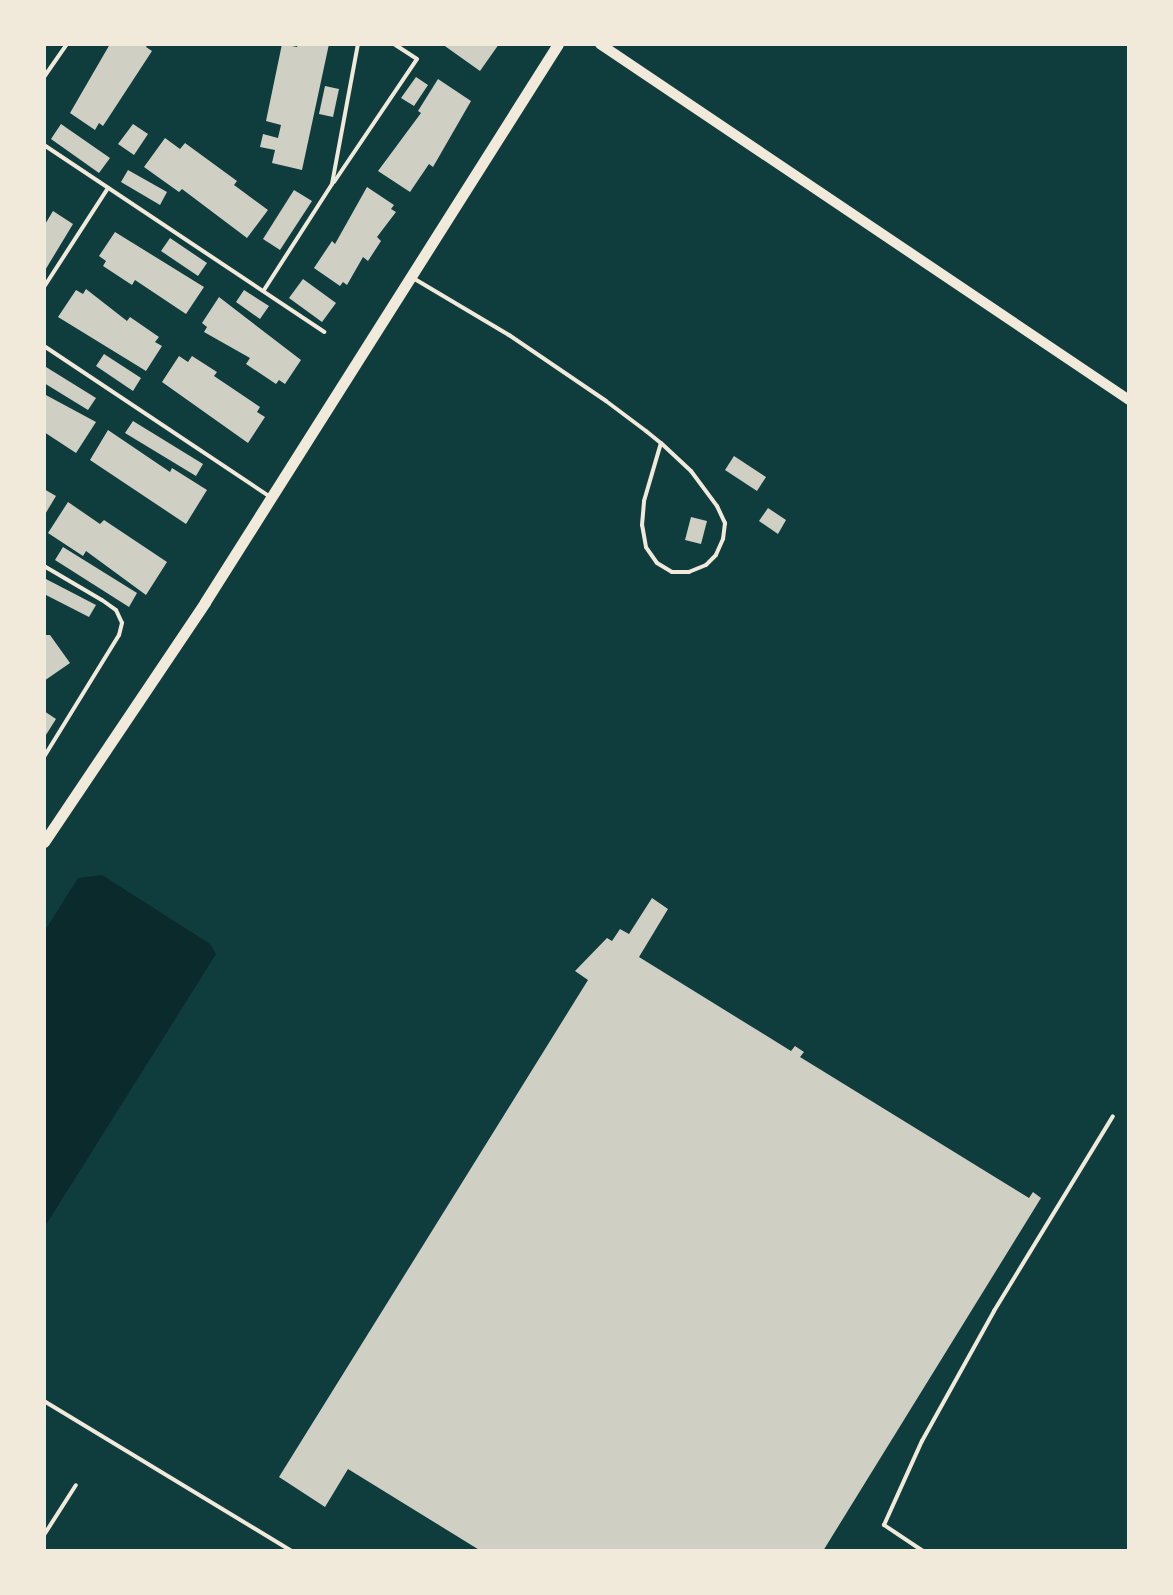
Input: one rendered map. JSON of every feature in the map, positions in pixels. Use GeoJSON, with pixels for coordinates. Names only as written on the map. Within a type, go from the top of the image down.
{"type":"FeatureCollection","features":[{"type":"Feature","properties":{"kind":"main road"},"geometry":{"type":"LineString","coordinates":[[44,842],[48,827],[271,497],[558,44]]}},
{"type":"Feature","properties":{"kind":"street"},"geometry":{"type":"LineString","coordinates":[[600,44],[1129,400]]}},
{"type":"Feature","properties":{"kind":"lane"},"geometry":{"type":"LineString","coordinates":[[44,77],[67,44]]}},
{"type":"Feature","properties":{"kind":"lane"},"geometry":{"type":"LineString","coordinates":[[332,184],[358,44]]}},
{"type":"Feature","properties":{"kind":"lane"},"geometry":{"type":"LineString","coordinates":[[264,290],[417,59],[394,44]]}},
{"type":"Feature","properties":{"kind":"lane"},"geometry":{"type":"LineString","coordinates":[[44,145],[324,332]]}},
{"type":"Feature","properties":{"kind":"lane"},"geometry":{"type":"LineString","coordinates":[[44,287],[108,188]]}},
{"type":"Feature","properties":{"kind":"lane"},"geometry":{"type":"LineString","coordinates":[[411,276],[509,335],[606,401],[661,443],[691,471],[725,523],[723,539],[716,555],[706,565],[689,572],[672,572],[657,563],[646,547],[642,525],[644,501],[661,443]]}},
{"type":"Feature","properties":{"kind":"lane"},"geometry":{"type":"LineString","coordinates":[[44,346],[271,497]]}},
{"type":"Feature","properties":{"kind":"lane"},"geometry":{"type":"LineString","coordinates":[[44,566],[109,605],[122,623],[119,635],[44,757]]}},
{"type":"Feature","properties":{"kind":"lane"},"geometry":{"type":"LineString","coordinates":[[923,1551],[884,1525],[929,1428],[994,1311],[1113,1116]]}},
{"type":"Feature","properties":{"kind":"lane"},"geometry":{"type":"LineString","coordinates":[[44,1401],[292,1551]]}},
{"type":"Feature","properties":{"kind":"lane"},"geometry":{"type":"LineString","coordinates":[[44,1535],[76,1485]]}},
{"type":"Feature","properties":{"kind":"water"},"geometry":{"type":"Polygon","coordinates":[[[102,875],[210,944],[216,954],[44,1228],[44,932],[78,878],[102,875]]]}},
{"type":"Feature","properties":{"kind":"building"},"geometry":{"type":"Polygon","coordinates":[[[110,44],[148,44],[146,47],[152,51],[103,126],[99,123],[95,130],[70,113],[110,44]]]}},
{"type":"Feature","properties":{"kind":"building"},"geometry":{"type":"Polygon","coordinates":[[[282,44],[297,47],[298,44],[329,44],[302,170],[272,163],[275,150],[260,147],[263,134],[278,138],[281,125],[266,121],[282,44]]]}},
{"type":"Feature","properties":{"kind":"building"},"geometry":{"type":"Polygon","coordinates":[[[442,44],[499,44],[480,71],[442,44]]]}},
{"type":"Feature","properties":{"kind":"building"},"geometry":{"type":"Polygon","coordinates":[[[416,77],[428,85],[414,106],[401,98],[416,77]]]}},
{"type":"Feature","properties":{"kind":"building"},"geometry":{"type":"Polygon","coordinates":[[[438,79],[471,101],[433,167],[429,164],[410,192],[378,171],[421,113],[418,111],[438,79]]]}},
{"type":"Feature","properties":{"kind":"building"},"geometry":{"type":"Polygon","coordinates":[[[325,86],[339,89],[333,117],[319,114],[325,86]]]}},
{"type":"Feature","properties":{"kind":"building"},"geometry":{"type":"Polygon","coordinates":[[[61,124],[110,158],[99,173],[51,139],[61,124]]]}},
{"type":"Feature","properties":{"kind":"building"},"geometry":{"type":"Polygon","coordinates":[[[133,124],[148,134],[134,155],[118,144],[133,124]]]}},
{"type":"Feature","properties":{"kind":"building"},"geometry":{"type":"Polygon","coordinates":[[[165,138],[180,149],[185,143],[237,181],[234,185],[268,210],[247,238],[182,189],[179,192],[144,167],[165,138]]]}},
{"type":"Feature","properties":{"kind":"building"},"geometry":{"type":"Polygon","coordinates":[[[128,170],[167,192],[160,205],[121,182],[128,170]]]}},
{"type":"Feature","properties":{"kind":"building"},"geometry":{"type":"Polygon","coordinates":[[[367,187],[394,205],[391,209],[396,212],[377,237],[381,241],[368,261],[363,257],[347,285],[343,282],[340,286],[314,268],[332,241],[335,244],[367,187]]]}},
{"type":"Feature","properties":{"kind":"building"},"geometry":{"type":"Polygon","coordinates":[[[294,190],[312,201],[280,250],[263,239],[294,190]]]}},
{"type":"Feature","properties":{"kind":"building"},"geometry":{"type":"Polygon","coordinates":[[[53,211],[73,224],[44,272],[44,226],[53,211]]]}},
{"type":"Feature","properties":{"kind":"building"},"geometry":{"type":"Polygon","coordinates":[[[115,232],[204,287],[186,314],[135,280],[132,285],[103,266],[106,261],[99,256],[115,232]]]}},
{"type":"Feature","properties":{"kind":"building"},"geometry":{"type":"Polygon","coordinates":[[[170,238],[207,263],[198,276],[161,251],[170,238]]]}},
{"type":"Feature","properties":{"kind":"building"},"geometry":{"type":"Polygon","coordinates":[[[303,279],[336,303],[322,322],[289,298],[303,279]]]}},
{"type":"Feature","properties":{"kind":"building"},"geometry":{"type":"Polygon","coordinates":[[[86,289],[127,321],[130,317],[159,337],[155,342],[162,346],[146,371],[58,317],[76,290],[83,294],[86,289]]]}},
{"type":"Feature","properties":{"kind":"building"},"geometry":{"type":"Polygon","coordinates":[[[244,290],[269,306],[260,319],[236,302],[244,290]]]}},
{"type":"Feature","properties":{"kind":"building"},"geometry":{"type":"Polygon","coordinates":[[[219,297],[301,360],[285,384],[279,380],[276,384],[246,364],[250,358],[204,332],[207,327],[202,323],[219,297]]]}},
{"type":"Feature","properties":{"kind":"building"},"geometry":{"type":"Polygon","coordinates":[[[104,354],[141,378],[133,391],[96,366],[104,354]]]}},
{"type":"Feature","properties":{"kind":"building"},"geometry":{"type":"Polygon","coordinates":[[[179,356],[188,362],[192,356],[217,372],[214,376],[260,407],[257,412],[265,417],[248,443],[162,382],[179,356]]]}},
{"type":"Feature","properties":{"kind":"building"},"geometry":{"type":"Polygon","coordinates":[[[46,367],[96,398],[88,410],[44,383],[46,367]]]}},
{"type":"Feature","properties":{"kind":"building"},"geometry":{"type":"Polygon","coordinates":[[[44,394],[96,422],[76,453],[44,432],[44,394]]]}},
{"type":"Feature","properties":{"kind":"building"},"geometry":{"type":"Polygon","coordinates":[[[133,421],[203,464],[196,476],[125,433],[133,421]]]}},
{"type":"Feature","properties":{"kind":"building"},"geometry":{"type":"Polygon","coordinates":[[[108,430],[170,472],[172,468],[207,490],[186,524],[90,460],[108,430]]]}},
{"type":"Feature","properties":{"kind":"building"},"geometry":{"type":"Polygon","coordinates":[[[734,456],[766,477],[757,491],[725,470],[734,456]]]}},
{"type":"Feature","properties":{"kind":"building"},"geometry":{"type":"Polygon","coordinates":[[[44,489],[56,496],[44,516],[44,489]]]}},
{"type":"Feature","properties":{"kind":"building"},"geometry":{"type":"Polygon","coordinates":[[[68,502],[100,524],[104,520],[167,562],[146,595],[86,551],[83,556],[48,533],[68,502]]]}},
{"type":"Feature","properties":{"kind":"building"},"geometry":{"type":"Polygon","coordinates":[[[768,508],[786,520],[778,534],[759,521],[768,508]]]}},
{"type":"Feature","properties":{"kind":"building"},"geometry":{"type":"Polygon","coordinates":[[[691,517],[707,521],[701,544],[685,540],[691,517]]]}},
{"type":"Feature","properties":{"kind":"building"},"geometry":{"type":"Polygon","coordinates":[[[63,547],[137,593],[129,607],[55,560],[63,547]]]}},
{"type":"Feature","properties":{"kind":"building"},"geometry":{"type":"Polygon","coordinates":[[[44,578],[96,605],[89,617],[44,594],[44,578]]]}},
{"type":"Feature","properties":{"kind":"building"},"geometry":{"type":"Polygon","coordinates":[[[44,635],[50,635],[70,663],[44,681],[44,635]]]}},
{"type":"Feature","properties":{"kind":"building"},"geometry":{"type":"Polygon","coordinates":[[[44,711],[56,719],[44,738],[44,711]]]}},
{"type":"Feature","properties":{"kind":"building"},"geometry":{"type":"Polygon","coordinates":[[[652,898],[668,909],[639,957],[791,1051],[795,1046],[804,1052],[800,1057],[1029,1198],[1033,1192],[1041,1198],[823,1551],[481,1551],[348,1469],[325,1507],[279,1477],[588,980],[575,971],[607,938],[612,941],[620,929],[629,934],[652,898]]]}}]}
